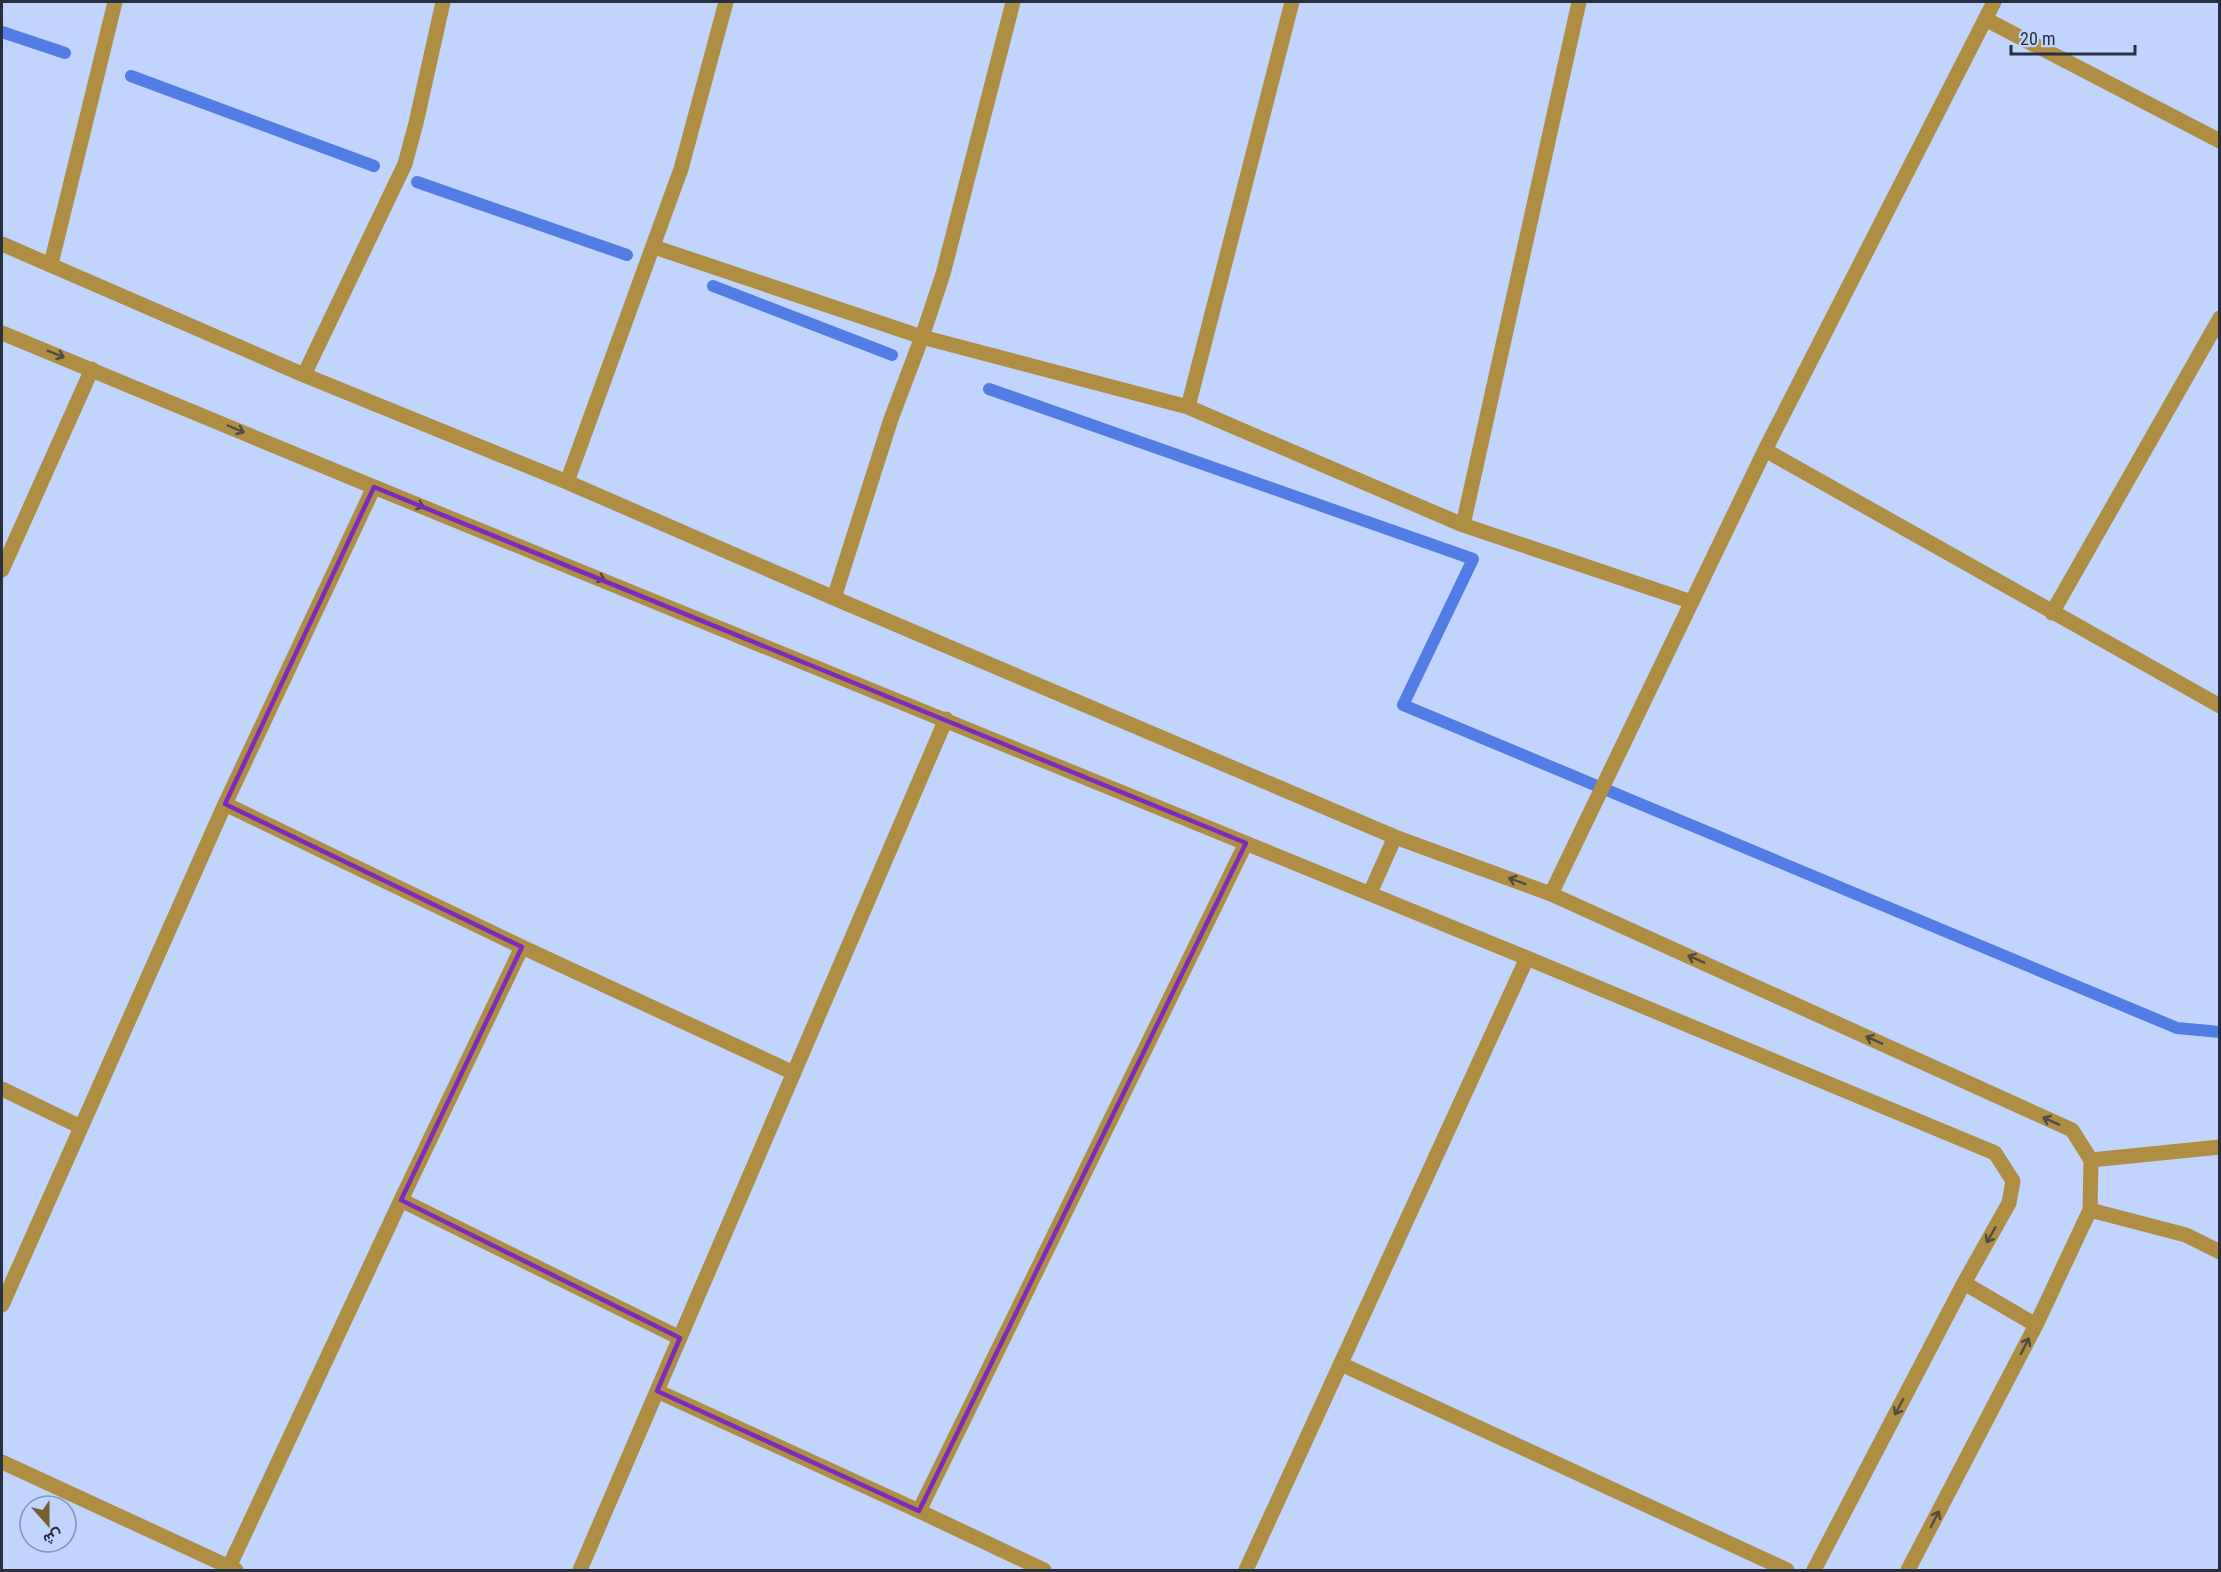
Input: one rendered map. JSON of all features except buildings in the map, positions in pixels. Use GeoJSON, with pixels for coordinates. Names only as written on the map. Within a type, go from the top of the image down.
{"type":"FeatureCollection","features":[{"type":"Feature","properties":{"kind":"street"},"geometry":{"type":"LineString","coordinates":[[51,264],[115,2]]}},
{"type":"Feature","properties":{"kind":"street"},"geometry":{"type":"LineString","coordinates":[[304,375],[405,164],[443,2]]}},
{"type":"Feature","properties":{"kind":"street"},"geometry":{"type":"LineString","coordinates":[[567,482],[681,170],[726,2]]}},
{"type":"Feature","properties":{"kind":"street"},"geometry":{"type":"LineString","coordinates":[[834,598],[891,419],[943,274],[1013,2]]}},
{"type":"Feature","properties":{"kind":"street"},"geometry":{"type":"LineString","coordinates":[[1188,407],[1292,2]]}},
{"type":"Feature","properties":{"kind":"street"},"geometry":{"type":"LineString","coordinates":[[1463,525],[1579,2]]}},
{"type":"Feature","properties":{"kind":"street"},"geometry":{"type":"LineString","coordinates":[[1551,894],[1765,450],[1994,2]]}},
{"type":"Feature","properties":{"kind":"street"},"geometry":{"type":"LineString","coordinates":[[1985,19],[2220,141]]}},
{"type":"Feature","properties":{"kind":"street"},"geometry":{"type":"LineString","coordinates":[[2,243],[304,375],[567,482],[1395,837],[1551,894],[2072,1130],[2091,1160],[2090,1210],[2036,1325],[1908,1570]]}},
{"type":"Feature","properties":{"kind":"street"},"geometry":{"type":"LineString","coordinates":[[654,247],[922,337],[1188,407],[1463,525],[1692,602]]}},
{"type":"Feature","properties":{"kind":"street"},"geometry":{"type":"LineString","coordinates":[[2052,613],[2220,318]]}},
{"type":"Feature","properties":{"kind":"street"},"geometry":{"type":"LineString","coordinates":[[2,333],[1370,893],[1995,1153],[2013,1181],[2009,1203],[1964,1283],[1814,1570]]}},
{"type":"Feature","properties":{"kind":"street"},"geometry":{"type":"LineString","coordinates":[[2,570],[92,369]]}},
{"type":"Feature","properties":{"kind":"street"},"geometry":{"type":"LineString","coordinates":[[1765,450],[2220,706]]}},
{"type":"Feature","properties":{"kind":"street"},"geometry":{"type":"LineString","coordinates":[[2,1305],[225,804],[375,487]]}},
{"type":"Feature","properties":{"kind":"street"},"geometry":{"type":"LineString","coordinates":[[580,1570],[946,719]]}},
{"type":"Feature","properties":{"kind":"street"},"geometry":{"type":"LineString","coordinates":[[225,804],[522,947],[794,1073]]}},
{"type":"Feature","properties":{"kind":"street"},"geometry":{"type":"LineString","coordinates":[[1370,893],[1395,837]]}},
{"type":"Feature","properties":{"kind":"street"},"geometry":{"type":"LineString","coordinates":[[919,1511],[1246,843]]}},
{"type":"Feature","properties":{"kind":"street"},"geometry":{"type":"LineString","coordinates":[[2,1462],[233,1569],[401,1200],[522,947]]}},
{"type":"Feature","properties":{"kind":"street"},"geometry":{"type":"LineString","coordinates":[[1246,1570],[1527,958]]}},
{"type":"Feature","properties":{"kind":"street"},"geometry":{"type":"LineString","coordinates":[[2,1089],[81,1126]]}},
{"type":"Feature","properties":{"kind":"street"},"geometry":{"type":"LineString","coordinates":[[2091,1160],[2220,1147]]}},
{"type":"Feature","properties":{"kind":"street"},"geometry":{"type":"LineString","coordinates":[[401,1200],[680,1338]]}},
{"type":"Feature","properties":{"kind":"street"},"geometry":{"type":"LineString","coordinates":[[2090,1210],[2186,1235],[2220,1252]]}},
{"type":"Feature","properties":{"kind":"street"},"geometry":{"type":"LineString","coordinates":[[1964,1283],[2036,1325]]}},
{"type":"Feature","properties":{"kind":"street"},"geometry":{"type":"LineString","coordinates":[[1341,1364],[1787,1570]]}},
{"type":"Feature","properties":{"kind":"street"},"geometry":{"type":"LineString","coordinates":[[657,1391],[1044,1570]]}},
{"type":"Feature","properties":{"kind":"highlighted area"},"geometry":{"type":"Polygon","coordinates":[[[374,487],[1246,843],[919,1511],[657,1391],[680,1338],[401,1200],[522,947],[225,804],[374,487]]]}},
{"type":"Feature","properties":{"kind":"waterway"},"geometry":{"type":"LineString","coordinates":[[2,32],[65,53]]}},
{"type":"Feature","properties":{"kind":"waterway"},"geometry":{"type":"LineString","coordinates":[[131,76],[374,166]]}},
{"type":"Feature","properties":{"kind":"waterway"},"geometry":{"type":"LineString","coordinates":[[417,182],[627,255]]}},
{"type":"Feature","properties":{"kind":"waterway"},"geometry":{"type":"LineString","coordinates":[[713,286],[892,355]]}},
{"type":"Feature","properties":{"kind":"waterway"},"geometry":{"type":"LineString","coordinates":[[989,389],[1473,559],[1403,705],[2177,1028],[2220,1032]]}}]}
